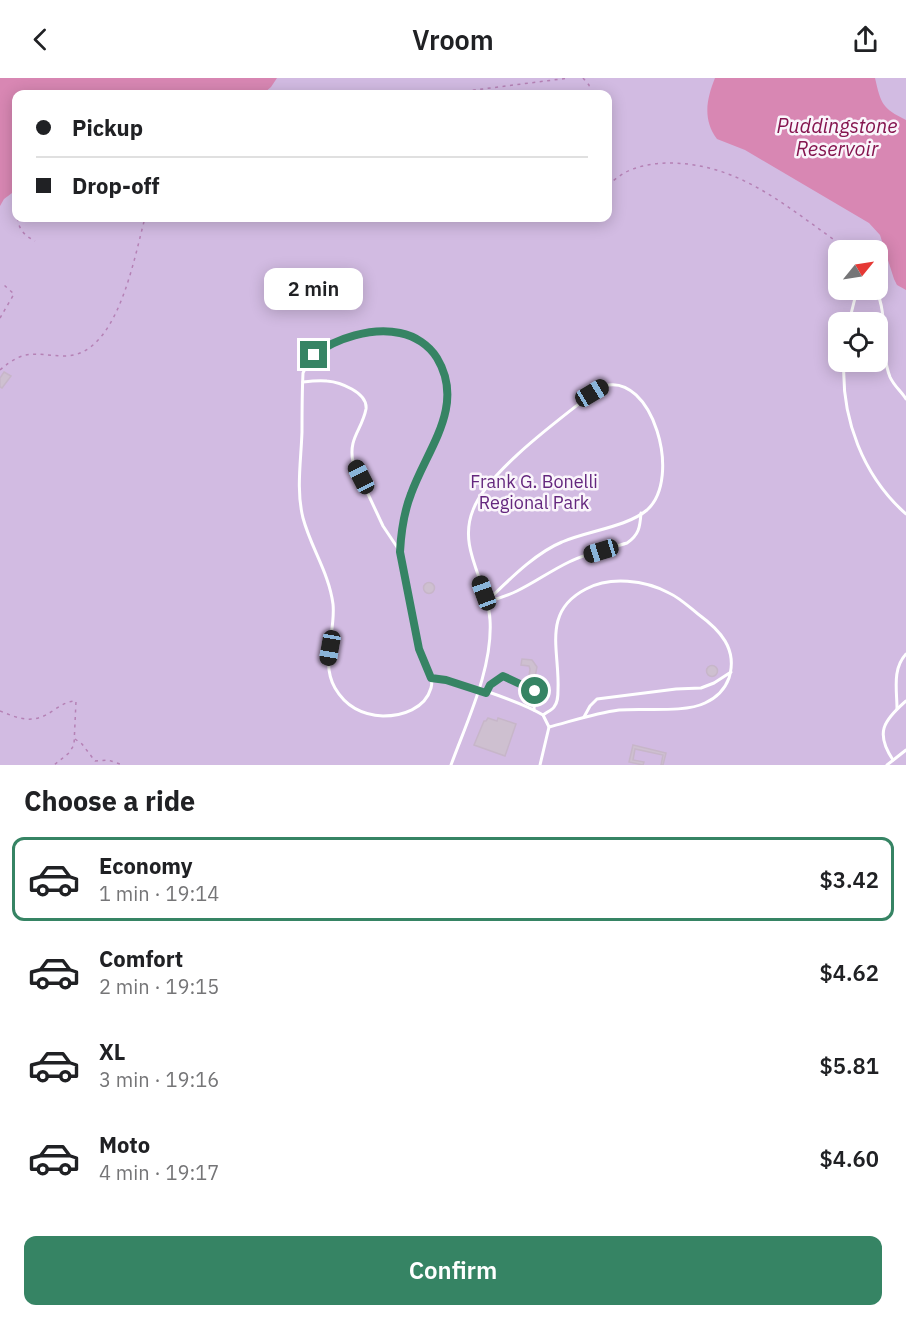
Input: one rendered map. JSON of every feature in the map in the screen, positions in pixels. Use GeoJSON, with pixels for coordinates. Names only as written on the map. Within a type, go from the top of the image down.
{"type":"FeatureCollection","features":[{"type":"Feature","properties":{"kind":"lane"},"geometry":{"type":"LineString","coordinates":[[879,300],[889,374],[893,384],[906,399]]}},
{"type":"Feature","properties":{"kind":"lane"},"geometry":{"type":"LineString","coordinates":[[399,332],[425,344],[441,365],[447,381],[446,412],[442,426],[410,496],[400,540],[400,552],[419,649],[431,678],[431,687],[427,697],[406,713],[390,716],[365,715],[352,708],[343,699],[329,676],[328,661],[334,618],[333,604],[324,568],[309,536],[300,505],[303,373],[308,362],[326,345],[371,333],[399,332]]}},
{"type":"Feature","properties":{"kind":"lane"},"geometry":{"type":"LineString","coordinates":[[844,372],[845,396],[852,429],[862,456],[882,488],[906,514]]}},
{"type":"Feature","properties":{"kind":"lane"},"geometry":{"type":"LineString","coordinates":[[303,382],[326,381],[339,384],[359,394],[365,400],[366,408],[352,440],[353,462],[383,525],[400,552]]}},
{"type":"Feature","properties":{"kind":"lane"},"geometry":{"type":"LineString","coordinates":[[451,765],[489,653],[490,621],[487,601],[469,552],[468,538],[472,511],[477,500],[496,477],[530,444],[592,393],[604,386],[616,385],[633,392],[650,413],[657,427],[664,457],[658,489],[648,509],[626,520],[549,548],[487,601]]}},
{"type":"Feature","properties":{"kind":"lane"},"geometry":{"type":"LineString","coordinates":[[487,601],[523,590],[571,561],[627,543],[635,538],[640,528],[641,513]]}},
{"type":"Feature","properties":{"kind":"lane"},"geometry":{"type":"LineString","coordinates":[[543,714],[554,709],[558,701],[554,641],[559,616],[576,594],[598,583],[628,581],[643,583],[670,593],[706,620],[725,640],[730,650],[733,662],[727,684],[718,695],[705,703],[691,708],[618,710],[549,727]]}},
{"type":"Feature","properties":{"kind":"lane"},"geometry":{"type":"LineString","coordinates":[[897,709],[896,672],[906,654]]}},
{"type":"Feature","properties":{"kind":"lane"},"geometry":{"type":"LineString","coordinates":[[583,719],[597,699],[701,687],[714,683],[731,672]]}},
{"type":"Feature","properties":{"kind":"lane"},"geometry":{"type":"LineString","coordinates":[[486,693],[490,685],[503,676],[535,691],[534,710]]}},
{"type":"Feature","properties":{"kind":"lane"},"geometry":{"type":"LineString","coordinates":[[431,678],[478,690],[543,714],[549,727],[540,765]]}},
{"type":"Feature","properties":{"kind":"lane"},"geometry":{"type":"LineString","coordinates":[[893,760],[884,747],[882,735],[888,717],[906,700]]}},
{"type":"Feature","properties":{"kind":"lane"},"geometry":{"type":"LineString","coordinates":[[887,765],[906,750]]}},
{"type":"Feature","properties":{"kind":"path"},"geometry":{"type":"LineString","coordinates":[[474,90],[569,78]]}},
{"type":"Feature","properties":{"kind":"path"},"geometry":{"type":"LineString","coordinates":[[612,182],[625,172],[660,163],[712,168],[738,176],[753,184],[835,240]]}},
{"type":"Feature","properties":{"kind":"path"},"geometry":{"type":"LineString","coordinates":[[18,222],[25,236],[35,241]]}},
{"type":"Feature","properties":{"kind":"path"},"geometry":{"type":"LineString","coordinates":[[0,370],[19,356],[35,352],[67,356],[82,353],[106,332],[116,316],[144,222]]}},
{"type":"Feature","properties":{"kind":"path"},"geometry":{"type":"LineString","coordinates":[[0,318],[14,294],[4,285]]}},
{"type":"Feature","properties":{"kind":"path"},"geometry":{"type":"LineString","coordinates":[[0,711],[21,718],[37,719],[63,705],[76,701],[75,739],[69,753],[54,765]]}},
{"type":"Feature","properties":{"kind":"path"},"geometry":{"type":"LineString","coordinates":[[75,739],[82,744],[95,761],[108,760],[123,765]]}},
{"type":"Feature","properties":{"kind":"green space","name":"Frank G. Bonelli Regional Park"},"geometry":{"type":"Polygon","coordinates":[[[0,78],[906,78],[906,765],[0,765],[0,78]]]}},
{"type":"Feature","properties":{"kind":"water"},"geometry":{"type":"Polygon","coordinates":[[[0,78],[277,78],[268,90],[12,90],[12,193],[4,199],[0,206],[0,78]]]}},
{"type":"Feature","properties":{"kind":"water","name":"Puddingstone Reservoir"},"geometry":{"type":"Polygon","coordinates":[[[715,78],[875,78],[884,104],[906,120],[906,290],[897,285],[894,279],[888,260],[888,240],[882,240],[869,223],[745,150],[717,139],[709,124],[707,108],[715,78]]]}},
{"type":"Feature","properties":{"kind":"building"},"geometry":{"type":"Polygon","coordinates":[[[4,372],[11,376],[2,388],[0,378],[4,372]]]}},
{"type":"Feature","properties":{"kind":"building"},"geometry":{"type":"Polygon","coordinates":[[[429,582],[435,588],[429,594],[423,588],[429,582]]]}},
{"type":"Feature","properties":{"kind":"building"},"geometry":{"type":"Polygon","coordinates":[[[522,659],[532,660],[537,667],[535,677],[529,676],[529,666],[521,665],[522,659]]]}},
{"type":"Feature","properties":{"kind":"building"},"geometry":{"type":"Polygon","coordinates":[[[712,665],[718,671],[712,677],[706,671],[712,665]]]}},
{"type":"Feature","properties":{"kind":"building"},"geometry":{"type":"Polygon","coordinates":[[[488,718],[497,721],[498,718],[516,724],[505,756],[474,745],[484,721],[488,718]]]}},
{"type":"Feature","properties":{"kind":"building"},"geometry":{"type":"Polygon","coordinates":[[[633,745],[666,753],[663,765],[661,765],[663,755],[635,749],[633,760],[644,762],[643,765],[629,762],[633,745]]]}},
{"type":"Feature","properties":{"kind":"route"},"geometry":{"type":"LineString","coordinates":[[314,355],[326,345],[341,340],[371,333],[388,332],[399,332],[413,337],[434,353],[447,381],[446,412],[442,426],[410,496],[400,540],[400,552],[419,649],[431,678],[446,680],[486,693],[490,685],[503,676],[535,691]]}}]}
